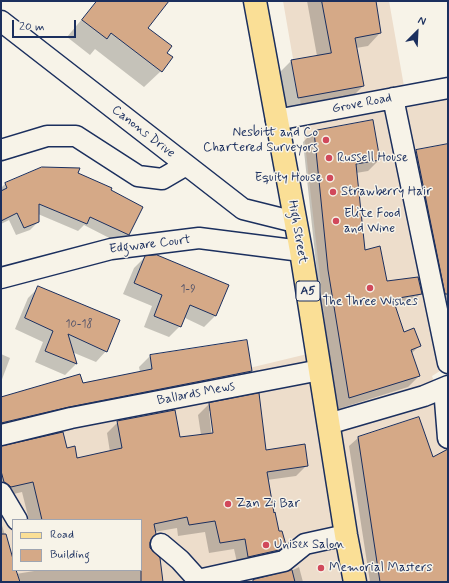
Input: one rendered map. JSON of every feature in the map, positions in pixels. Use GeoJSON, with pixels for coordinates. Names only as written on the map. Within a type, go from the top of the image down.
{"type":"FeatureCollection","features":[{"type":"Feature","properties":{"kind":"main road","name":"High Street"},"geometry":{"type":"LineString","coordinates":[[256,1],[276,120],[286,164],[294,222],[301,252],[346,535],[355,582]]}},
{"type":"Feature","properties":{"kind":"street","name":"Canons Drive"},"geometry":{"type":"LineString","coordinates":[[1,21],[243,209],[294,222]]}},
{"type":"Feature","properties":{"kind":"street","name":"Grove Road"},"geometry":{"type":"LineString","coordinates":[[276,120],[448,88]]}},
{"type":"Feature","properties":{"kind":"street"},"geometry":{"type":"LineString","coordinates":[[393,98],[448,363]]}},
{"type":"Feature","properties":{"kind":"street"},"geometry":{"type":"LineString","coordinates":[[1,150],[47,136],[76,136],[138,176],[162,179],[186,165]]}},
{"type":"Feature","properties":{"kind":"street","name":"Edgware Court"},"geometry":{"type":"LineString","coordinates":[[1,278],[110,249],[199,238],[301,252]]}},
{"type":"Feature","properties":{"kind":"street","name":"Ballards Mews"},"geometry":{"type":"LineString","coordinates":[[1,435],[71,418],[320,370]]}},
{"type":"Feature","properties":{"kind":"street"},"geometry":{"type":"LineString","coordinates":[[328,424],[424,396],[446,387],[448,438]]}},
{"type":"Feature","properties":{"kind":"street"},"geometry":{"type":"LineString","coordinates":[[1,493],[16,519]]}},
{"type":"Feature","properties":{"kind":"street"},"geometry":{"type":"LineString","coordinates":[[161,544],[180,560],[197,581],[284,561],[305,544],[346,535]]}},
{"type":"Feature","properties":{"kind":"shaded area"},"geometry":{"type":"Polygon","coordinates":[[[283,1],[389,1],[405,92],[448,85],[448,366],[432,376],[448,420],[448,582],[1,582],[1,428],[328,349],[300,99],[283,1]]]}},
{"type":"Feature","properties":{"kind":"building"},"geometry":{"type":"Polygon","coordinates":[[[97,1],[169,1],[148,28],[172,46],[167,53],[173,57],[162,72],[111,33],[107,39],[82,20],[97,1]]]}},
{"type":"Feature","properties":{"kind":"building"},"geometry":{"type":"Polygon","coordinates":[[[322,1],[376,1],[381,33],[355,38],[364,86],[298,98],[291,60],[331,53],[322,1]]]}},
{"type":"Feature","properties":{"kind":"building"},"geometry":{"type":"Polygon","coordinates":[[[373,120],[380,160],[356,164],[365,250],[380,246],[387,281],[418,277],[422,294],[393,299],[404,332],[414,328],[421,346],[411,350],[420,376],[349,398],[328,270],[314,131],[373,120]]]}},
{"type":"Feature","properties":{"kind":"building"},"geometry":{"type":"Polygon","coordinates":[[[448,144],[448,294],[445,294],[416,150],[448,144]]]}},
{"type":"Feature","properties":{"kind":"building"},"geometry":{"type":"Polygon","coordinates":[[[42,167],[80,168],[78,173],[112,188],[111,190],[143,207],[129,235],[90,217],[87,224],[39,204],[39,222],[24,228],[17,213],[1,221],[1,191],[7,188],[5,183],[42,167]]]}},
{"type":"Feature","properties":{"kind":"building"},"geometry":{"type":"Polygon","coordinates":[[[157,255],[229,285],[216,316],[190,305],[181,327],[154,316],[162,295],[134,283],[145,256],[157,255]]]}},
{"type":"Feature","properties":{"kind":"building"},"geometry":{"type":"Polygon","coordinates":[[[38,286],[120,320],[107,352],[68,334],[77,364],[45,351],[53,331],[25,318],[38,286]]]}},
{"type":"Feature","properties":{"kind":"building"},"geometry":{"type":"Polygon","coordinates":[[[247,340],[252,371],[69,407],[1,423],[1,397],[80,374],[83,383],[152,369],[150,355],[247,340]]]}},
{"type":"Feature","properties":{"kind":"building"},"geometry":{"type":"Polygon","coordinates":[[[259,393],[266,450],[305,444],[308,466],[267,472],[274,513],[275,512],[279,531],[282,531],[286,545],[279,550],[248,557],[245,539],[220,543],[215,521],[189,525],[187,517],[154,524],[156,534],[150,542],[150,548],[160,558],[163,582],[141,582],[142,519],[42,519],[33,482],[11,487],[4,482],[1,471],[1,446],[63,432],[67,448],[75,446],[77,458],[122,448],[117,421],[175,410],[180,437],[213,433],[209,403],[259,393]]]}},
{"type":"Feature","properties":{"kind":"building"},"geometry":{"type":"Polygon","coordinates":[[[419,417],[433,457],[448,449],[448,582],[380,582],[358,437],[419,417]]]}},
{"type":"Feature","properties":{"kind":"building"},"geometry":{"type":"Polygon","coordinates":[[[1,534],[6,534],[12,555],[12,571],[16,571],[20,582],[1,582],[1,534]]]}},
{"type":"Feature","properties":{"kind":"building"},"geometry":{"type":"Polygon","coordinates":[[[292,570],[295,582],[253,582],[253,580],[292,570]]]}},
{"type":"Feature","properties":{"kind":"place","name":"Nesbitt and Co Chartered Surveyors"},"geometry":{"type":"Point","coordinates":[326,140]}},
{"type":"Feature","properties":{"kind":"place","name":"Russell House"},"geometry":{"type":"Point","coordinates":[329,158]}},
{"type":"Feature","properties":{"kind":"place","name":"Equity House"},"geometry":{"type":"Point","coordinates":[330,178]}},
{"type":"Feature","properties":{"kind":"place","name":"Strawberry Hair"},"geometry":{"type":"Point","coordinates":[333,192]}},
{"type":"Feature","properties":{"kind":"place","name":"Elite Food and Wine"},"geometry":{"type":"Point","coordinates":[336,221]}},
{"type":"Feature","properties":{"kind":"place","name":"The Three Wishes"},"geometry":{"type":"Point","coordinates":[370,288]}},
{"type":"Feature","properties":{"kind":"place","name":"Zan Zi Bar"},"geometry":{"type":"Point","coordinates":[228,504]}},
{"type":"Feature","properties":{"kind":"place","name":"Unisex Salon"},"geometry":{"type":"Point","coordinates":[266,545]}},
{"type":"Feature","properties":{"kind":"place","name":"Memorial Masters"},"geometry":{"type":"Point","coordinates":[321,568]}}]}
